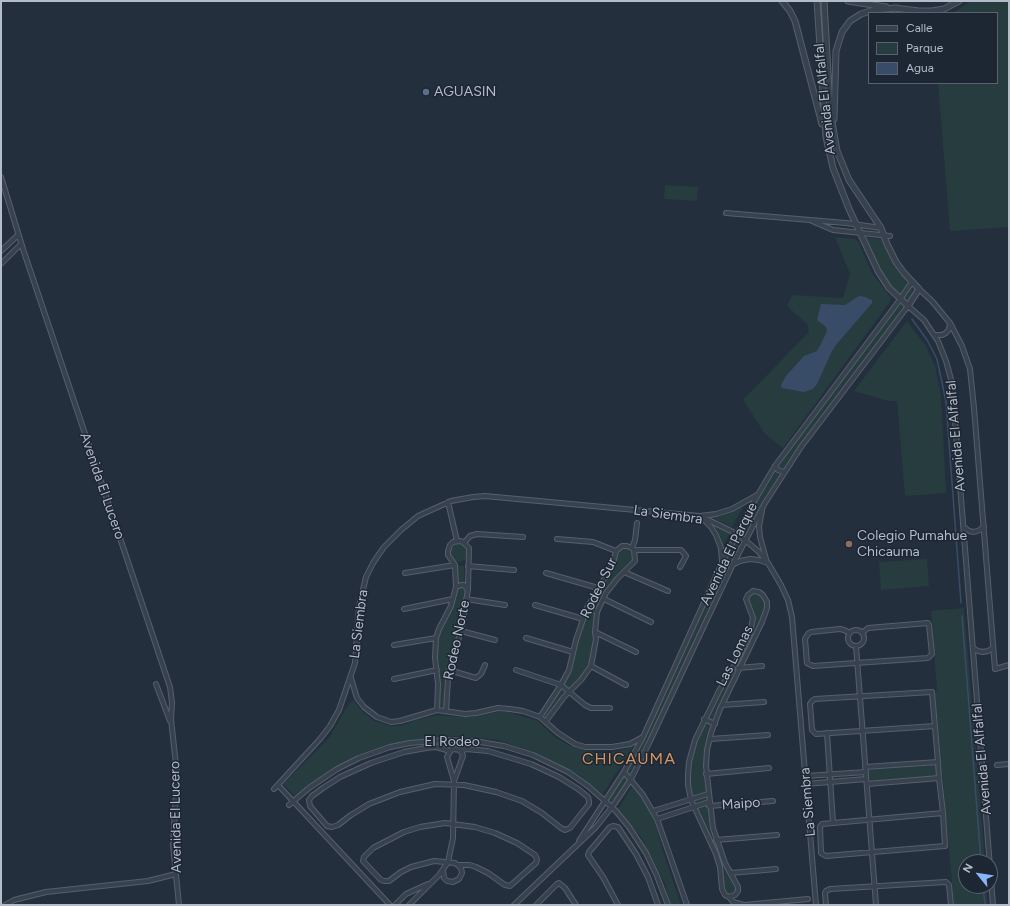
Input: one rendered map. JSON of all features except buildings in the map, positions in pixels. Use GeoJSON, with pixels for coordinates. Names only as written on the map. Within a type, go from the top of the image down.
{"type":"FeatureCollection","features":[{"type":"Feature","properties":{"kind":"street"},"geometry":{"type":"LineString","coordinates":[[782,1],[790,11],[795,21],[826,137]]}},
{"type":"Feature","properties":{"kind":"street","name":"Avenida El Alfalfal"},"geometry":{"type":"LineString","coordinates":[[817,1],[826,137],[836,178],[860,234],[882,278],[900,299],[920,316],[935,335],[946,361],[952,383],[994,905]]}},
{"type":"Feature","properties":{"kind":"street","name":"Avenida El Alfalfal"},"geometry":{"type":"LineString","coordinates":[[824,1],[829,98],[837,152],[845,173],[881,228],[883,236],[899,267],[912,282],[932,300],[950,323],[964,352],[972,380],[995,669],[1009,664]]}},
{"type":"Feature","properties":{"kind":"street"},"geometry":{"type":"LineString","coordinates":[[848,1],[932,11],[947,7],[959,1]]}},
{"type":"Feature","properties":{"kind":"street"},"geometry":{"type":"LineString","coordinates":[[834,134],[836,51],[840,35],[850,21],[862,14],[874,10],[897,8]]}},
{"type":"Feature","properties":{"kind":"street","name":"Avenida El Lucero"},"geometry":{"type":"LineString","coordinates":[[1,177],[21,244],[168,680],[172,703],[172,730],[176,774],[173,836],[179,905]]}},
{"type":"Feature","properties":{"kind":"street"},"geometry":{"type":"LineString","coordinates":[[726,212],[856,224],[881,228]]}},
{"type":"Feature","properties":{"kind":"street"},"geometry":{"type":"LineString","coordinates":[[808,220],[830,229],[860,234],[890,236]]}},
{"type":"Feature","properties":{"kind":"street"},"geometry":{"type":"LineString","coordinates":[[1,251],[18,234]]}},
{"type":"Feature","properties":{"kind":"street"},"geometry":{"type":"LineString","coordinates":[[1,264],[21,244]]}},
{"type":"Feature","properties":{"kind":"street","name":"Avenida El Parque"},"geometry":{"type":"LineString","coordinates":[[576,844],[624,772],[643,737],[722,563],[775,466],[793,440],[844,376],[912,282]]}},
{"type":"Feature","properties":{"kind":"street"},"geometry":{"type":"LineString","coordinates":[[908,306],[919,289]]}},
{"type":"Feature","properties":{"kind":"street","name":"Avenida El Parque"},"geometry":{"type":"LineString","coordinates":[[514,905],[576,844],[596,827],[612,808],[631,779],[650,742],[733,564],[762,507],[801,447],[908,306]]}},
{"type":"Feature","properties":{"kind":"street"},"geometry":{"type":"LineString","coordinates":[[935,335],[940,336],[946,333],[950,327],[950,323]]}},
{"type":"Feature","properties":{"kind":"street"},"geometry":{"type":"LineString","coordinates":[[844,376],[849,377],[851,382]]}},
{"type":"Feature","properties":{"kind":"street"},"geometry":{"type":"LineString","coordinates":[[793,440],[794,446],[798,448],[801,447]]}},
{"type":"Feature","properties":{"kind":"street"},"geometry":{"type":"LineString","coordinates":[[775,466],[778,470],[784,472]]}},
{"type":"Feature","properties":{"kind":"street"},"geometry":{"type":"LineString","coordinates":[[700,516],[716,514],[732,509],[758,495]]}},
{"type":"Feature","properties":{"kind":"street","name":"La Siembra"},"geometry":{"type":"LineString","coordinates":[[274,789],[325,733],[334,719],[343,701],[355,663],[359,607],[366,577],[384,547],[418,516],[448,502],[485,496],[700,516],[737,534],[759,552],[768,563],[788,600],[792,617],[816,905]]}},
{"type":"Feature","properties":{"kind":"street"},"geometry":{"type":"LineString","coordinates":[[448,502],[457,541],[464,543],[470,536],[477,534],[523,537]]}},
{"type":"Feature","properties":{"kind":"street"},"geometry":{"type":"LineString","coordinates":[[762,507],[760,537],[762,548],[768,563]]}},
{"type":"Feature","properties":{"kind":"street"},"geometry":{"type":"LineString","coordinates":[[700,516],[708,523],[716,535],[721,548],[722,563]]}},
{"type":"Feature","properties":{"kind":"street"},"geometry":{"type":"LineString","coordinates":[[637,523],[633,549],[681,550],[686,556],[680,567]]}},
{"type":"Feature","properties":{"kind":"street"},"geometry":{"type":"LineString","coordinates":[[963,527],[974,532],[980,530],[984,526]]}},
{"type":"Feature","properties":{"kind":"street"},"geometry":{"type":"LineString","coordinates":[[557,539],[593,542],[616,551]]}},
{"type":"Feature","properties":{"kind":"street","name":"Rodeo Norte"},"geometry":{"type":"LineString","coordinates":[[437,710],[438,677],[435,658],[436,638],[439,628],[453,599],[456,587],[455,565],[448,555],[448,551],[450,545],[457,541]]}},
{"type":"Feature","properties":{"kind":"street","name":"Rodeo Norte"},"geometry":{"type":"LineString","coordinates":[[446,711],[448,677],[461,631],[468,589],[469,548],[464,543]]}},
{"type":"Feature","properties":{"kind":"street","name":"Rodeo Sur"},"geometry":{"type":"LineString","coordinates":[[540,717],[569,670],[576,640],[587,608],[613,564],[616,551],[622,546],[627,546],[633,549],[636,556],[635,561],[606,593],[598,612],[595,632],[596,639],[591,666],[546,721]]}},
{"type":"Feature","properties":{"kind":"street"},"geometry":{"type":"LineString","coordinates":[[733,564],[750,559],[768,563]]}},
{"type":"Feature","properties":{"kind":"street"},"geometry":{"type":"LineString","coordinates":[[405,573],[455,565]]}},
{"type":"Feature","properties":{"kind":"street"},"geometry":{"type":"LineString","coordinates":[[468,566],[514,570]]}},
{"type":"Feature","properties":{"kind":"street"},"geometry":{"type":"LineString","coordinates":[[624,572],[668,591]]}},
{"type":"Feature","properties":{"kind":"street"},"geometry":{"type":"LineString","coordinates":[[546,573],[598,588]]}},
{"type":"Feature","properties":{"kind":"street"},"geometry":{"type":"LineString","coordinates":[[456,587],[464,585],[468,589]]}},
{"type":"Feature","properties":{"kind":"street","name":"Las Lomas"},"geometry":{"type":"LineString","coordinates":[[739,668],[722,705],[707,750],[706,774],[709,804],[718,853],[722,889],[729,897],[735,895],[738,885],[718,853],[691,800],[688,785],[689,762],[695,740],[704,719],[719,690],[734,666],[752,627],[753,618],[746,601],[747,597],[753,591],[759,592],[765,597],[767,608],[762,622],[739,668]]}},
{"type":"Feature","properties":{"kind":"street"},"geometry":{"type":"LineString","coordinates":[[404,609],[453,599]]}},
{"type":"Feature","properties":{"kind":"street"},"geometry":{"type":"LineString","coordinates":[[466,599],[505,605]]}},
{"type":"Feature","properties":{"kind":"street"},"geometry":{"type":"LineString","coordinates":[[604,599],[651,622]]}},
{"type":"Feature","properties":{"kind":"street"},"geometry":{"type":"LineString","coordinates":[[535,605],[583,619]]}},
{"type":"Feature","properties":{"kind":"street"},"geometry":{"type":"LineString","coordinates":[[587,608],[598,612]]}},
{"type":"Feature","properties":{"kind":"street"},"geometry":{"type":"LineString","coordinates":[[928,623],[932,654],[928,658],[809,665],[807,661],[805,639],[809,633],[844,630],[850,633],[857,631],[862,633],[868,628],[928,623]]}},
{"type":"Feature","properties":{"kind":"street"},"geometry":{"type":"LineString","coordinates":[[461,631],[495,640]]}},
{"type":"Feature","properties":{"kind":"street"},"geometry":{"type":"LineString","coordinates":[[595,632],[636,652]]}},
{"type":"Feature","properties":{"kind":"street"},"geometry":{"type":"LineString","coordinates":[[850,633],[848,638],[849,643],[856,646]]}},
{"type":"Feature","properties":{"kind":"street"},"geometry":{"type":"LineString","coordinates":[[856,646],[863,640],[862,633]]}},
{"type":"Feature","properties":{"kind":"street"},"geometry":{"type":"LineString","coordinates":[[394,645],[436,638]]}},
{"type":"Feature","properties":{"kind":"street"},"geometry":{"type":"LineString","coordinates":[[526,638],[573,652]]}},
{"type":"Feature","properties":{"kind":"street"},"geometry":{"type":"LineString","coordinates":[[856,646],[876,905]]}},
{"type":"Feature","properties":{"kind":"street"},"geometry":{"type":"LineString","coordinates":[[973,648],[983,652],[993,648]]}},
{"type":"Feature","properties":{"kind":"street"},"geometry":{"type":"LineString","coordinates":[[450,670],[476,678],[482,674],[485,665]]}},
{"type":"Feature","properties":{"kind":"street"},"geometry":{"type":"LineString","coordinates":[[591,666],[626,685]]}},
{"type":"Feature","properties":{"kind":"street"},"geometry":{"type":"LineString","coordinates":[[734,666],[739,668],[762,666]]}},
{"type":"Feature","properties":{"kind":"street"},"geometry":{"type":"LineString","coordinates":[[394,679],[437,670]]}},
{"type":"Feature","properties":{"kind":"street"},"geometry":{"type":"LineString","coordinates":[[516,670],[561,685],[585,705],[591,708],[610,708]]}},
{"type":"Feature","properties":{"kind":"street","name":"El Rodeo"},"geometry":{"type":"LineString","coordinates":[[351,677],[357,698],[364,707],[376,717],[385,720],[400,721],[437,710],[471,714],[498,708],[523,711],[540,717],[558,733],[575,744],[585,747],[612,747],[630,744],[643,737]]}},
{"type":"Feature","properties":{"kind":"street"},"geometry":{"type":"LineString","coordinates":[[438,677],[448,677]]}},
{"type":"Feature","properties":{"kind":"street","name":"Avenida El Lucero"},"geometry":{"type":"LineString","coordinates":[[156,684],[172,730]]}},
{"type":"Feature","properties":{"kind":"street"},"geometry":{"type":"LineString","coordinates":[[935,726],[817,734],[813,731],[810,704],[815,699],[932,692],[935,726],[945,846],[823,855],[820,826],[823,824],[942,813]]}},
{"type":"Feature","properties":{"kind":"street"},"geometry":{"type":"LineString","coordinates":[[722,705],[764,702]]}},
{"type":"Feature","properties":{"kind":"street"},"geometry":{"type":"LineString","coordinates":[[704,719],[715,724]]}},
{"type":"Feature","properties":{"kind":"street"},"geometry":{"type":"LineString","coordinates":[[828,733],[833,823]]}},
{"type":"Feature","properties":{"kind":"street"},"geometry":{"type":"LineString","coordinates":[[710,739],[768,735]]}},
{"type":"Feature","properties":{"kind":"street","name":"El Rodeo"},"geometry":{"type":"LineString","coordinates":[[291,803],[332,773],[349,763],[369,754],[410,743],[454,740],[494,744],[514,748],[537,756],[559,767],[578,779],[612,808],[630,827],[646,853],[658,876],[668,905]]}},
{"type":"Feature","properties":{"kind":"street"},"geometry":{"type":"LineString","coordinates":[[436,747],[450,751],[455,749],[460,751],[466,749],[488,750],[531,764],[550,772],[573,786],[588,797],[589,803],[570,828],[565,830],[542,813],[522,801],[482,788],[454,782],[430,785],[390,796],[370,804],[351,815],[338,825],[332,827],[328,826],[310,806],[309,800],[323,788],[350,772],[376,760],[404,752],[426,748],[436,747]]}},
{"type":"Feature","properties":{"kind":"street"},"geometry":{"type":"LineString","coordinates":[[409,905],[442,870],[448,862],[452,848],[454,782],[447,756],[450,751]]}},
{"type":"Feature","properties":{"kind":"street"},"geometry":{"type":"LineString","coordinates":[[454,782],[463,756],[460,751]]}},
{"type":"Feature","properties":{"kind":"street"},"geometry":{"type":"LineString","coordinates":[[806,776],[830,775],[938,762]]}},
{"type":"Feature","properties":{"kind":"street"},"geometry":{"type":"LineString","coordinates":[[997,765],[1009,764]]}},
{"type":"Feature","properties":{"kind":"street"},"geometry":{"type":"LineString","coordinates":[[706,774],[769,768]]}},
{"type":"Feature","properties":{"kind":"street"},"geometry":{"type":"LineString","coordinates":[[624,772],[631,779],[657,819],[687,905]]}},
{"type":"Feature","properties":{"kind":"street"},"geometry":{"type":"LineString","coordinates":[[806,784],[939,778]]}},
{"type":"Feature","properties":{"kind":"street"},"geometry":{"type":"LineString","coordinates":[[278,785],[291,803],[390,905]]}},
{"type":"Feature","properties":{"kind":"street"},"geometry":{"type":"LineString","coordinates":[[653,811],[708,794]]}},
{"type":"Feature","properties":{"kind":"street","name":"Maipo"},"geometry":{"type":"LineString","coordinates":[[709,804],[773,801]]}},
{"type":"Feature","properties":{"kind":"street"},"geometry":{"type":"LineString","coordinates":[[657,819],[694,807],[709,804]]}},
{"type":"Feature","properties":{"kind":"street"},"geometry":{"type":"LineString","coordinates":[[453,824],[475,827],[499,834],[526,849],[536,856],[537,859],[536,863],[510,886],[505,885],[488,873],[476,867],[448,862],[434,861],[424,863],[406,870],[389,881],[384,881],[381,880],[363,861],[366,854],[373,848],[404,832],[428,825],[453,824]]}},
{"type":"Feature","properties":{"kind":"street"},"geometry":{"type":"LineString","coordinates":[[618,905],[606,881],[588,855],[610,827],[613,826],[618,827],[636,854],[648,877],[658,905]]}},
{"type":"Feature","properties":{"kind":"street"},"geometry":{"type":"LineString","coordinates":[[716,840],[777,834]]}},
{"type":"Feature","properties":{"kind":"street"},"geometry":{"type":"LineString","coordinates":[[442,870],[444,878],[447,881],[453,882],[459,879],[462,872],[458,865]]}},
{"type":"Feature","properties":{"kind":"street"},"geometry":{"type":"LineString","coordinates":[[731,873],[776,869]]}},
{"type":"Feature","properties":{"kind":"street"},"geometry":{"type":"LineString","coordinates":[[5,905],[14,900],[46,892],[148,881],[176,874]]}},
{"type":"Feature","properties":{"kind":"street"},"geometry":{"type":"LineString","coordinates":[[395,905],[406,894],[432,882]]}},
{"type":"Feature","properties":{"kind":"street"},"geometry":{"type":"LineString","coordinates":[[826,905],[825,894],[828,890],[946,882],[949,885],[951,905]]}},
{"type":"Feature","properties":{"kind":"street"},"geometry":{"type":"LineString","coordinates":[[536,905],[559,883],[565,888],[576,905]]}},
{"type":"Feature","properties":{"kind":"street"},"geometry":{"type":"LineString","coordinates":[[729,897],[733,902],[744,905],[808,899]]}},
{"type":"Feature","properties":{"kind":"green space"},"geometry":{"type":"Polygon","coordinates":[[[971,1],[1009,1],[1009,227],[950,231],[938,84],[998,84],[998,12],[954,12],[971,1]]]}},
{"type":"Feature","properties":{"kind":"green space"},"geometry":{"type":"Polygon","coordinates":[[[665,185],[698,187],[697,201],[664,199],[665,185]]]}},
{"type":"Feature","properties":{"kind":"green space"},"geometry":{"type":"Polygon","coordinates":[[[835,237],[855,239],[858,241],[872,273],[892,299],[783,448],[765,434],[743,400],[809,332],[807,324],[787,306],[792,295],[843,298],[850,274],[835,237]]]}},
{"type":"Feature","properties":{"kind":"green space"},"geometry":{"type":"Polygon","coordinates":[[[865,237],[882,239],[894,265],[912,286],[912,294],[908,302],[860,367],[800,445],[765,498],[744,538],[649,741],[613,805],[608,800],[626,773],[645,737],[723,566],[760,497],[790,449],[900,301],[900,294],[894,290],[883,274],[865,237]]]}},
{"type":"Feature","properties":{"kind":"green space"},"geometry":{"type":"Polygon","coordinates":[[[907,321],[926,346],[935,366],[941,396],[946,493],[905,496],[897,401],[889,401],[854,391],[907,321]]]}},
{"type":"Feature","properties":{"kind":"green space"},"geometry":{"type":"Polygon","coordinates":[[[742,506],[743,507],[732,527],[710,517],[727,513],[742,506]]]}},
{"type":"Feature","properties":{"kind":"green space"},"geometry":{"type":"Polygon","coordinates":[[[714,525],[730,533],[723,546],[720,536],[714,525]]]}},
{"type":"Feature","properties":{"kind":"green space"},"geometry":{"type":"Polygon","coordinates":[[[455,544],[463,544],[468,549],[466,560],[463,562],[455,562],[450,557],[450,549],[455,544]]]}},
{"type":"Feature","properties":{"kind":"green space"},"geometry":{"type":"Polygon","coordinates":[[[627,547],[633,551],[634,556],[632,563],[617,577],[596,612],[594,639],[587,671],[546,719],[541,716],[564,683],[588,608],[615,564],[617,552],[622,548],[627,547]]]}},
{"type":"Feature","properties":{"kind":"green space"},"geometry":{"type":"Polygon","coordinates":[[[927,559],[929,586],[881,590],[879,562],[927,559]]]}},
{"type":"Feature","properties":{"kind":"green space"},"geometry":{"type":"Polygon","coordinates":[[[457,565],[464,566],[465,599],[456,642],[444,681],[444,709],[439,708],[440,676],[437,658],[438,639],[456,596],[458,586],[457,565]]]}},
{"type":"Feature","properties":{"kind":"green space"},"geometry":{"type":"Polygon","coordinates":[[[753,592],[761,596],[764,601],[764,610],[761,622],[719,709],[704,766],[711,828],[724,864],[737,889],[736,893],[730,896],[726,894],[723,888],[721,867],[695,807],[689,785],[690,762],[696,740],[753,627],[748,598],[753,592]]]}},
{"type":"Feature","properties":{"kind":"green space"},"geometry":{"type":"Polygon","coordinates":[[[964,608],[984,854],[958,854],[958,894],[987,894],[988,905],[954,905],[935,694],[937,689],[931,611],[964,608]]]}},
{"type":"Feature","properties":{"kind":"green space"},"geometry":{"type":"Polygon","coordinates":[[[353,700],[361,710],[374,721],[391,726],[401,726],[416,720],[437,715],[465,717],[497,712],[508,712],[538,721],[555,737],[568,745],[584,750],[599,753],[612,752],[627,749],[634,745],[603,794],[579,775],[536,753],[498,740],[456,736],[407,741],[373,750],[337,766],[295,796],[283,784],[329,738],[345,710],[353,700]]]}},
{"type":"Feature","properties":{"kind":"green space"},"geometry":{"type":"Polygon","coordinates":[[[936,765],[937,776],[869,781],[868,770],[936,765]]]}},
{"type":"Feature","properties":{"kind":"green space"},"geometry":{"type":"Polygon","coordinates":[[[632,787],[643,800],[653,816],[681,905],[670,905],[665,883],[641,837],[618,809],[632,787]]]}},
{"type":"Feature","properties":{"kind":"water"},"geometry":{"type":"Polygon","coordinates":[[[859,296],[872,300],[872,303],[835,346],[817,384],[813,389],[804,392],[782,388],[781,385],[786,376],[804,356],[817,351],[821,344],[827,331],[826,327],[817,320],[821,304],[845,305],[859,296]]]}},
{"type":"Feature","properties":{"kind":"waterway"},"geometry":{"type":"LineString","coordinates":[[912,319],[927,340],[937,359],[946,402],[961,603]]}},
{"type":"Feature","properties":{"kind":"waterway"},"geometry":{"type":"LineString","coordinates":[[962,616],[980,854]]}},
{"type":"Feature","properties":{"kind":"waterway"},"geometry":{"type":"LineString","coordinates":[[984,894],[985,905]]}},
{"type":"Feature","properties":{"kind":"place","name":"AGUASIN"},"geometry":{"type":"Point","coordinates":[426,92]}},
{"type":"Feature","properties":{"kind":"place","name":"Colegio Pumahue Chicauma"},"geometry":{"type":"Point","coordinates":[849,544]}},
{"type":"Feature","properties":{"kind":"district","name":"CHICAUMA"},"geometry":{"type":"Point","coordinates":[629,759]}}]}
